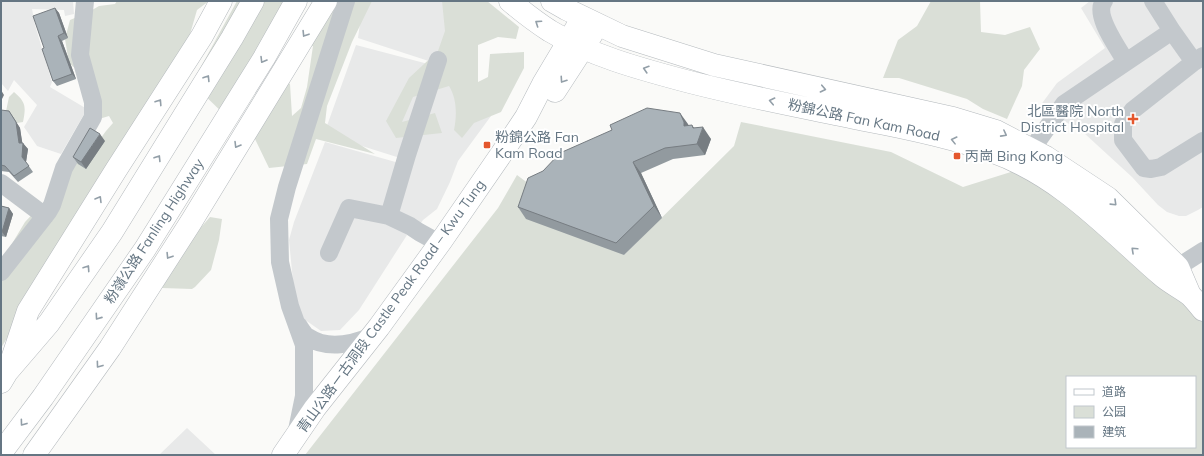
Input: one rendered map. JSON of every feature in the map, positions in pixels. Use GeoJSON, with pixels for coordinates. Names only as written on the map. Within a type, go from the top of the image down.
{"type":"FeatureCollection","features":[{"type":"Feature","properties":{"kind":"main road"},"geometry":{"type":"LineString","coordinates":[[4,377],[28,311],[202,36],[221,1]]}},
{"type":"Feature","properties":{"kind":"main road"},"geometry":{"type":"LineString","coordinates":[[4,377],[49,323],[112,232],[253,1]]}},
{"type":"Feature","properties":{"kind":"main road","name":"粉嶺公路 Fanling Highway"},"geometry":{"type":"LineString","coordinates":[[1,453],[43,397],[145,249],[264,58],[296,1]]}},
{"type":"Feature","properties":{"kind":"main road"},"geometry":{"type":"LineString","coordinates":[[34,455],[110,348],[190,222],[326,1]]}},
{"type":"Feature","properties":{"kind":"main road","name":"粉錦公路 Fan Kam Road"},"geometry":{"type":"LineString","coordinates":[[510,1],[526,15],[551,31],[577,44],[644,69],[728,91],[941,136],[994,152],[1026,157]]}},
{"type":"Feature","properties":{"kind":"main road","name":"粉錦公路 Fan Kam Road"},"geometry":{"type":"LineString","coordinates":[[552,1],[622,36],[714,65],[954,118],[996,130],[1026,157],[1044,176],[1170,272],[1196,302]]}},
{"type":"Feature","properties":{"kind":"main road","name":"青山公路－古洞段 Castle Peak Road – Kwu Tung"},"geometry":{"type":"LineString","coordinates":[[283,455],[315,408],[372,336],[439,243],[526,117],[546,79],[577,44],[590,21]]}},
{"type":"Feature","properties":{"kind":"street"},"geometry":{"type":"LineString","coordinates":[[1,272],[52,205],[64,168],[93,117],[93,102],[80,55],[85,1]]}},
{"type":"Feature","properties":{"kind":"street"},"geometry":{"type":"LineString","coordinates":[[296,436],[304,396],[304,345],[290,306],[280,262],[279,219],[287,187],[346,1]]}},
{"type":"Feature","properties":{"kind":"street"},"geometry":{"type":"LineString","coordinates":[[1104,1],[1102,4],[1103,21],[1126,62]]}},
{"type":"Feature","properties":{"kind":"street"},"geometry":{"type":"LineString","coordinates":[[1153,1],[1172,31],[1199,59],[1133,110],[1123,124],[1124,140],[1144,168],[1151,169],[1161,167],[1203,141]]}},
{"type":"Feature","properties":{"kind":"street"},"geometry":{"type":"LineString","coordinates":[[1026,157],[1064,104],[1172,31]]}},
{"type":"Feature","properties":{"kind":"street"},"geometry":{"type":"LineString","coordinates":[[670,51],[680,60],[727,74],[731,81],[728,91]]}},
{"type":"Feature","properties":{"kind":"street"},"geometry":{"type":"LineString","coordinates":[[389,216],[406,155],[438,60]]}},
{"type":"Feature","properties":{"kind":"street"},"geometry":{"type":"LineString","coordinates":[[1,183],[45,216]]}},
{"type":"Feature","properties":{"kind":"street"},"geometry":{"type":"LineString","coordinates":[[329,253],[349,208],[389,216],[439,243]]}},
{"type":"Feature","properties":{"kind":"street"},"geometry":{"type":"LineString","coordinates":[[1170,272],[1203,251]]}},
{"type":"Feature","properties":{"kind":"street"},"geometry":{"type":"LineString","coordinates":[[297,323],[308,337],[318,342],[344,344],[358,342],[372,336]]}},
{"type":"Feature","properties":{"kind":"shaded area"},"geometry":{"type":"Polygon","coordinates":[[[1,1],[73,1],[74,14],[65,16],[64,10],[32,9],[35,25],[52,82],[50,87],[87,109],[61,154],[37,146],[24,127],[37,105],[14,80],[8,91],[1,83],[1,1]]]}},
{"type":"Feature","properties":{"kind":"shaded area"},"geometry":{"type":"Polygon","coordinates":[[[363,1],[472,1],[447,67],[358,38],[363,1]]]}},
{"type":"Feature","properties":{"kind":"shaded area","name":"北區醫院 North District Hospital"},"geometry":{"type":"Polygon","coordinates":[[[1090,1],[1203,1],[1203,207],[1186,216],[1179,216],[1167,212],[1158,205],[1132,177],[1084,133],[1040,106],[1057,83],[1105,48],[1081,8],[1090,1]]]}},
{"type":"Feature","properties":{"kind":"shaded area"},"geometry":{"type":"Polygon","coordinates":[[[356,45],[432,65],[400,158],[324,134],[356,45]]]}},
{"type":"Feature","properties":{"kind":"shaded area"},"geometry":{"type":"Polygon","coordinates":[[[440,71],[473,109],[491,116],[458,161],[437,209],[423,220],[418,227],[396,210],[424,115],[440,71]]]}},
{"type":"Feature","properties":{"kind":"shaded area"},"geometry":{"type":"Polygon","coordinates":[[[325,142],[399,163],[388,220],[407,235],[359,310],[340,330],[321,331],[301,317],[294,292],[289,240],[294,222],[325,142]]]}},
{"type":"Feature","properties":{"kind":"shaded area"},"geometry":{"type":"Polygon","coordinates":[[[187,428],[216,455],[159,455],[187,428]]]}},
{"type":"Feature","properties":{"kind":"green space"},"geometry":{"type":"Polygon","coordinates":[[[117,1],[209,1],[197,10],[186,48],[1,348],[1,262],[25,222],[61,184],[73,161],[92,150],[113,123],[109,116],[99,119],[76,69],[69,63],[65,39],[70,20],[99,6],[115,4],[117,1]]]}},
{"type":"Feature","properties":{"kind":"green space"},"geometry":{"type":"Polygon","coordinates":[[[237,1],[304,1],[232,122],[192,83],[237,1]]]}},
{"type":"Feature","properties":{"kind":"green space"},"geometry":{"type":"Polygon","coordinates":[[[316,1],[372,1],[352,42],[327,106],[325,123],[375,154],[316,139],[307,164],[269,168],[255,139],[239,129],[274,72],[290,84],[292,116],[301,108],[307,87],[313,46],[287,48],[316,1]]]}},
{"type":"Feature","properties":{"kind":"green space"},"geometry":{"type":"Polygon","coordinates":[[[442,1],[487,1],[519,27],[516,39],[498,37],[478,45],[478,82],[488,77],[490,54],[524,52],[524,68],[501,112],[474,123],[462,138],[454,130],[456,107],[454,96],[449,86],[413,97],[402,122],[435,113],[442,133],[396,138],[386,121],[409,78],[438,51],[445,31],[442,1]]]}},
{"type":"Feature","properties":{"kind":"green space"},"geometry":{"type":"Polygon","coordinates":[[[931,1],[980,1],[981,32],[1005,35],[1030,27],[1040,49],[1024,70],[1022,86],[1007,119],[983,109],[967,99],[899,78],[883,78],[898,40],[917,26],[931,1]]]}},
{"type":"Feature","properties":{"kind":"green space"},"geometry":{"type":"Polygon","coordinates":[[[14,92],[21,99],[24,105],[25,112],[23,122],[17,123],[5,116],[9,97],[14,92]]]}},
{"type":"Feature","properties":{"kind":"green space"},"geometry":{"type":"Polygon","coordinates":[[[741,122],[891,152],[963,187],[1020,169],[1203,299],[1203,455],[305,455],[498,208],[517,175],[624,255],[734,146],[741,122]]]}},
{"type":"Feature","properties":{"kind":"green space"},"geometry":{"type":"Polygon","coordinates":[[[210,217],[222,219],[219,240],[211,270],[192,289],[162,288],[189,241],[210,217]]]}},
{"type":"Feature","properties":{"kind":"building"},"geometry":{"type":"Polygon","coordinates":[[[55,8],[64,33],[58,36],[72,74],[53,81],[33,16],[55,8]]]}},
{"type":"Feature","properties":{"kind":"building"},"geometry":{"type":"Polygon","coordinates":[[[647,108],[680,113],[684,126],[692,125],[693,128],[703,127],[697,144],[665,148],[633,162],[654,206],[616,243],[518,207],[528,178],[543,171],[560,153],[612,130],[610,125],[647,108]]]}},
{"type":"Feature","properties":{"kind":"building"},"geometry":{"type":"Polygon","coordinates":[[[1,110],[9,111],[16,122],[19,143],[23,143],[22,157],[29,166],[14,176],[5,166],[1,165],[1,110]]]}},
{"type":"Feature","properties":{"kind":"building"},"geometry":{"type":"Polygon","coordinates":[[[90,128],[100,134],[81,162],[73,157],[90,128]]]}},
{"type":"Feature","properties":{"kind":"building"},"geometry":{"type":"Polygon","coordinates":[[[1,206],[9,208],[2,232],[1,231],[1,206]]]}},
{"type":"Feature","properties":{"kind":"place","name":"北區醫院 North District Hospital"},"geometry":{"type":"Point","coordinates":[1133,119]}},
{"type":"Feature","properties":{"kind":"place","name":"粉錦公路 Fan Kam Road"},"geometry":{"type":"Point","coordinates":[487,145]}},
{"type":"Feature","properties":{"kind":"place","name":"丙崗 Bing Kong"},"geometry":{"type":"Point","coordinates":[957,156]}}]}
